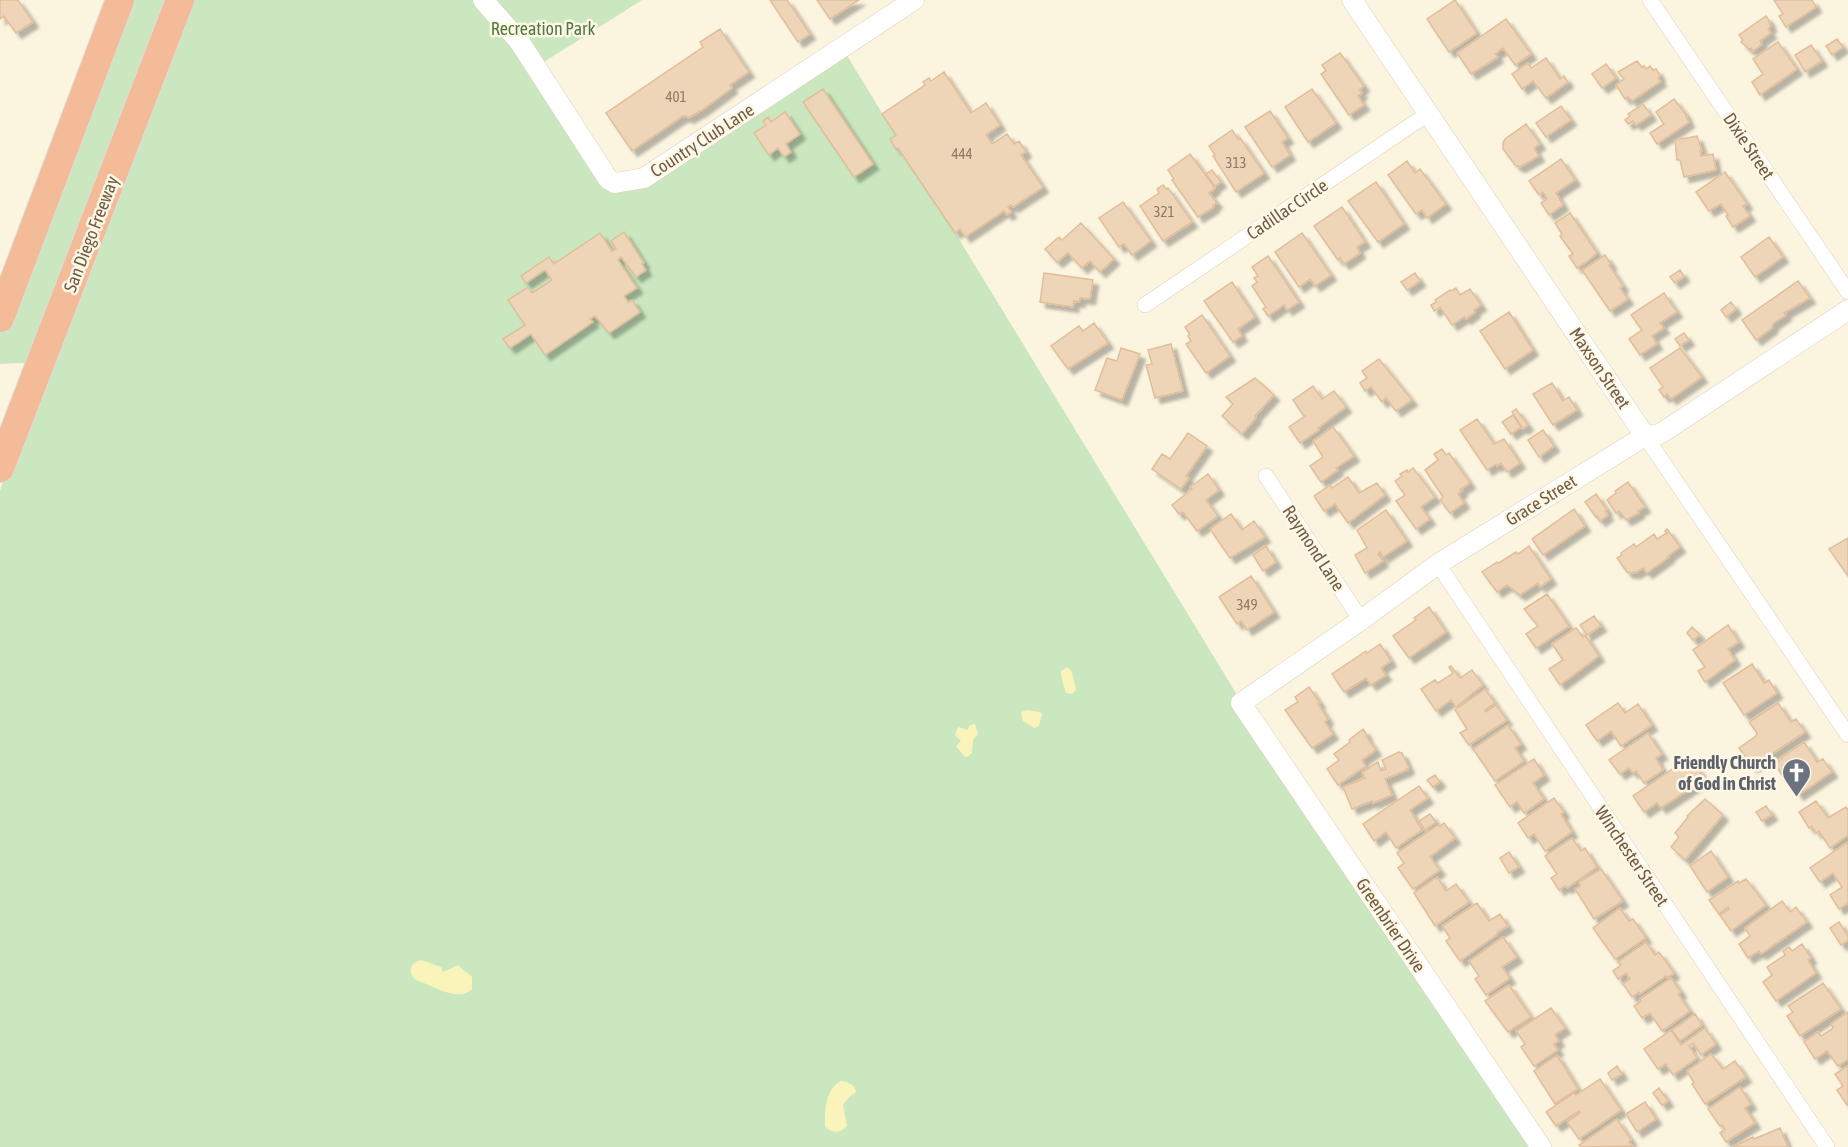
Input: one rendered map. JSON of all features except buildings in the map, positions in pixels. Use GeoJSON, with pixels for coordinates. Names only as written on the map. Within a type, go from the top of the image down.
{"type":"FeatureCollection","features":[{"type":"Feature","properties":{"kind":"highway"},"geometry":{"type":"LineString","coordinates":[[0,318],[120,0]]}},
{"type":"Feature","properties":{"kind":"highway","name":"San Diego Freeway"},"geometry":{"type":"LineString","coordinates":[[0,468],[180,0]]}},
{"type":"Feature","properties":{"kind":"street","name":"Country Club Lane"},"geometry":{"type":"LineString","coordinates":[[483,0],[519,41],[608,179],[615,183],[644,178],[914,0]]}},
{"type":"Feature","properties":{"kind":"street","name":"Maxson Street"},"geometry":{"type":"LineString","coordinates":[[1352,0],[1848,735]]}},
{"type":"Feature","properties":{"kind":"street","name":"Dixie Street"},"geometry":{"type":"LineString","coordinates":[[1650,0],[1848,292]]}},
{"type":"Feature","properties":{"kind":"street","name":"Cadillac Circle"},"geometry":{"type":"LineString","coordinates":[[1145,305],[1429,114]]}},
{"type":"Feature","properties":{"kind":"street","name":"Grace Street"},"geometry":{"type":"LineString","coordinates":[[1241,703],[1438,564],[1645,436],[1660,434],[1848,310]]}},
{"type":"Feature","properties":{"kind":"street","name":"Raymond Lane"},"geometry":{"type":"LineString","coordinates":[[1266,476],[1361,620]]}},
{"type":"Feature","properties":{"kind":"street","name":"Winchester Street"},"geometry":{"type":"LineString","coordinates":[[1438,564],[1827,1147]]}},
{"type":"Feature","properties":{"kind":"street","name":"Greenbrier Drive"},"geometry":{"type":"LineString","coordinates":[[1241,703],[1541,1147]]}},
{"type":"Feature","properties":{"kind":"green space","name":"Recreation Park"},"geometry":{"type":"Polygon","coordinates":[[[116,0],[642,0],[536,67],[622,181],[843,49],[1242,703],[1541,1147],[0,1147],[0,491],[41,368],[22,363],[0,364],[0,299],[116,0]]]}},
{"type":"Feature","properties":{"kind":"sand"},"geometry":{"type":"Polygon","coordinates":[[[1067,667],[1072,672],[1076,690],[1072,694],[1066,693],[1061,671],[1067,667]]]}},
{"type":"Feature","properties":{"kind":"sand"},"geometry":{"type":"Polygon","coordinates":[[[1028,710],[1042,714],[1039,726],[1034,728],[1023,721],[1021,713],[1028,710]]]}},
{"type":"Feature","properties":{"kind":"sand"},"geometry":{"type":"Polygon","coordinates":[[[975,724],[978,734],[973,740],[972,753],[967,757],[956,746],[961,741],[955,735],[959,727],[967,730],[970,725],[975,724]]]}},
{"type":"Feature","properties":{"kind":"sand"},"geometry":{"type":"Polygon","coordinates":[[[421,960],[441,967],[443,972],[458,965],[472,977],[472,989],[466,993],[452,994],[416,980],[411,974],[411,969],[414,963],[421,960]]]}},
{"type":"Feature","properties":{"kind":"sand"},"geometry":{"type":"Polygon","coordinates":[[[841,1081],[853,1085],[856,1092],[843,1105],[847,1126],[836,1132],[825,1126],[826,1107],[829,1095],[841,1081]]]}},
{"type":"Feature","properties":{"kind":"place","name":"Friendly Church of God in Christ"},"geometry":{"type":"Point","coordinates":[1797,798]}}]}
